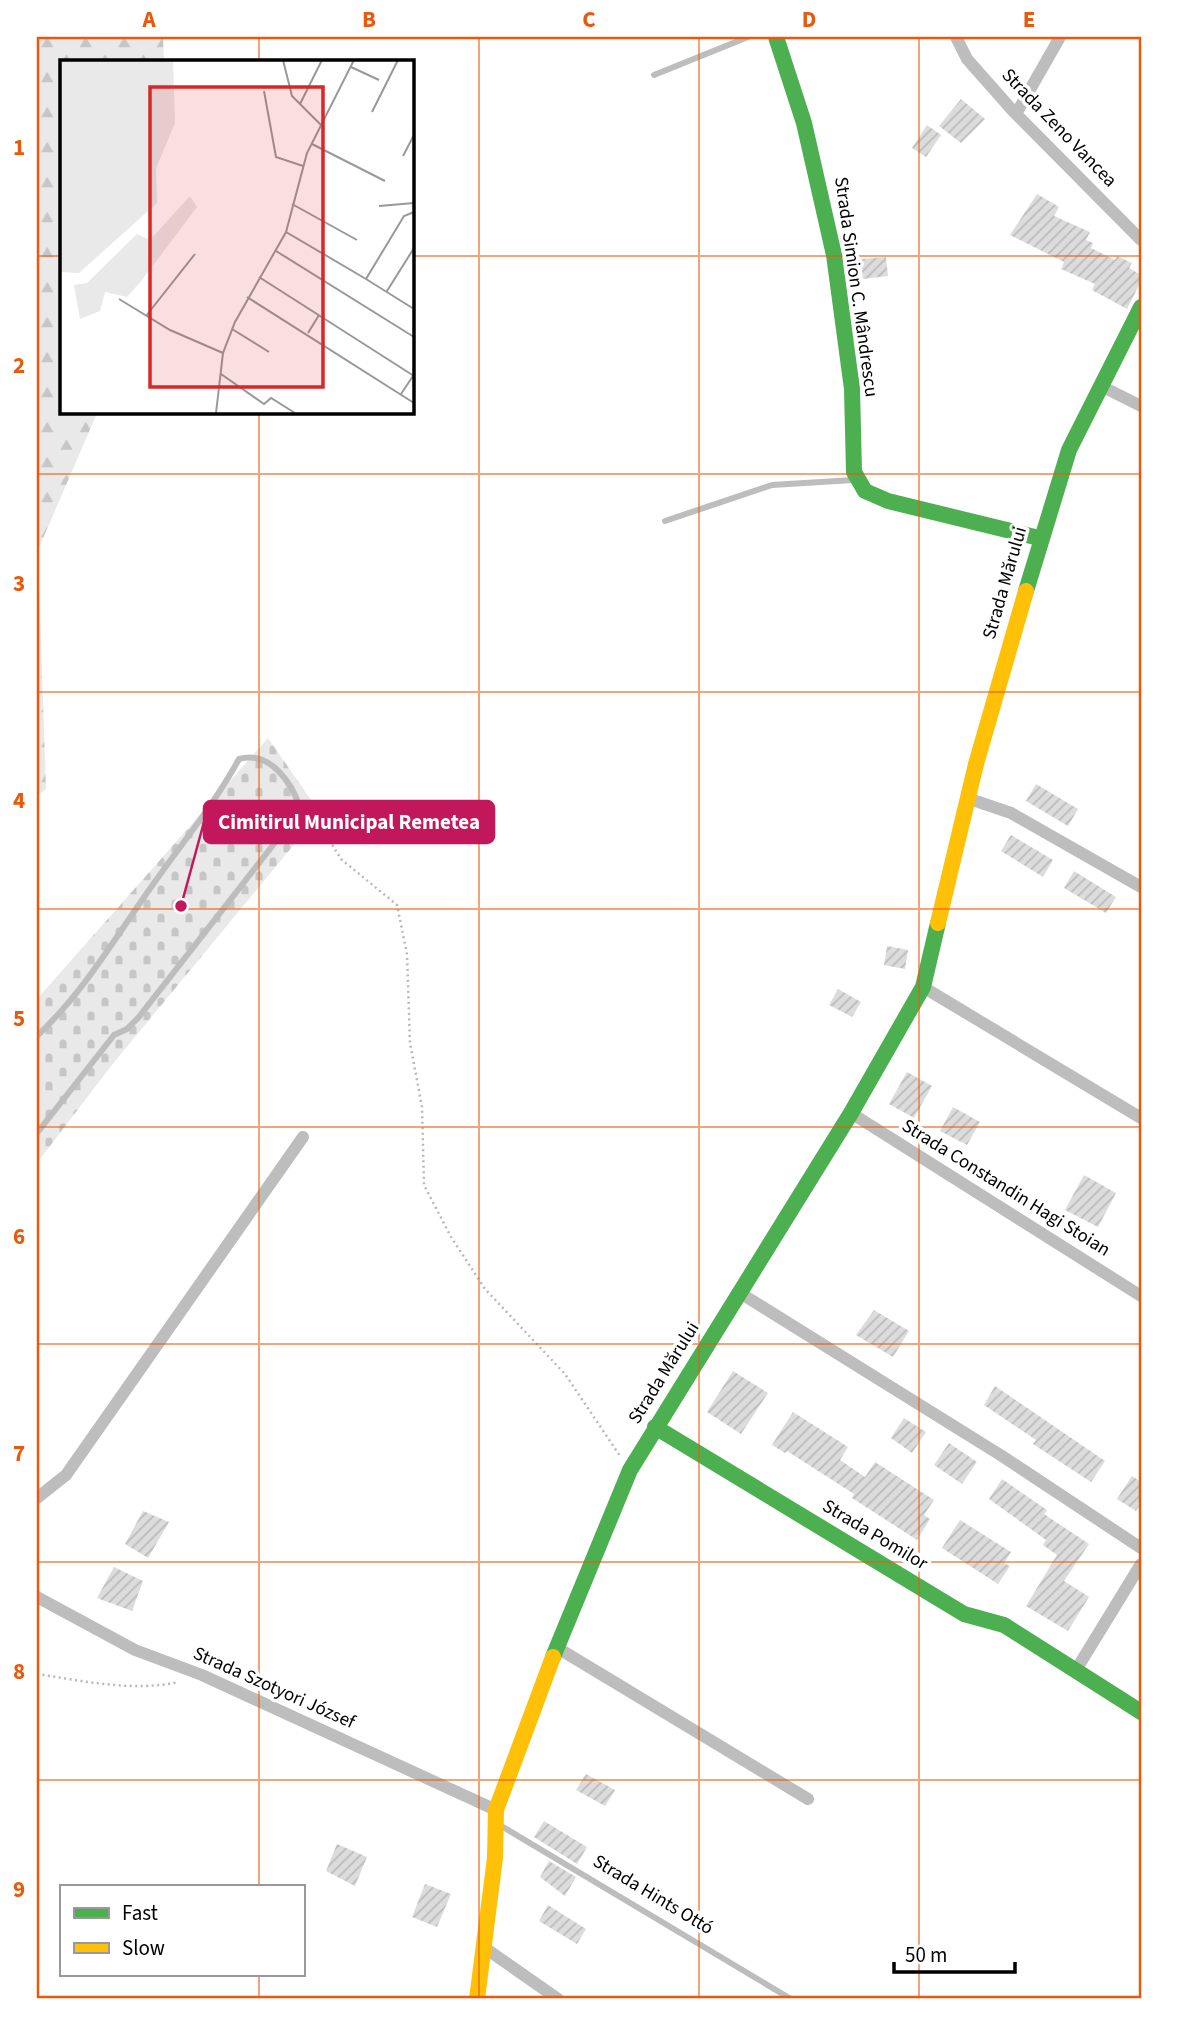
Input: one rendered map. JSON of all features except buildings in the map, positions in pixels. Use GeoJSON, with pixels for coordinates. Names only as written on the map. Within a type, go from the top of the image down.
{"type":"FeatureCollection","features":[{"type":"Feature","properties":{"kind":"street","name":"Strada Simion C. Mândrescu"},"geometry":{"type":"LineString","coordinates":[[776,37],[802,107],[815,158],[834,259],[853,400],[851,468],[855,480]]}},
{"type":"Feature","properties":{"kind":"street","name":"Strada Zeno Vancea"},"geometry":{"type":"LineString","coordinates":[[956,37],[967,59],[1016,114],[1141,240]]}},
{"type":"Feature","properties":{"kind":"street"},"geometry":{"type":"LineString","coordinates":[[1016,114],[1060,37]]}},
{"type":"Feature","properties":{"kind":"street","name":"Strada Mărului"},"geometry":{"type":"LineString","coordinates":[[496,1817],[556,1647],[630,1470],[851,1113],[923,987],[967,798],[1039,538],[1069,450],[1141,307]]}},
{"type":"Feature","properties":{"kind":"street"},"geometry":{"type":"LineString","coordinates":[[1101,386],[1141,406]]}},
{"type":"Feature","properties":{"kind":"street"},"geometry":{"type":"LineString","coordinates":[[855,480],[865,492],[890,501],[1039,538]]}},
{"type":"Feature","properties":{"kind":"street"},"geometry":{"type":"LineString","coordinates":[[967,798],[1012,813],[1141,887]]}},
{"type":"Feature","properties":{"kind":"street"},"geometry":{"type":"LineString","coordinates":[[923,987],[1141,1118]]}},
{"type":"Feature","properties":{"kind":"street","name":"Strada Constandin Hagi Stoian"},"geometry":{"type":"LineString","coordinates":[[851,1113],[1141,1296]]}},
{"type":"Feature","properties":{"kind":"street"},"geometry":{"type":"LineString","coordinates":[[37,1498],[66,1475],[303,1137]]}},
{"type":"Feature","properties":{"kind":"street"},"geometry":{"type":"LineString","coordinates":[[740,1293],[1002,1455],[1141,1548]]}},
{"type":"Feature","properties":{"kind":"street","name":"Strada Pomilor"},"geometry":{"type":"LineString","coordinates":[[655,1427],[964,1614],[1004,1625],[1141,1712]]}},
{"type":"Feature","properties":{"kind":"street"},"geometry":{"type":"LineString","coordinates":[[1076,1670],[1141,1564]]}},
{"type":"Feature","properties":{"kind":"street","name":"Strada Szotyori József"},"geometry":{"type":"LineString","coordinates":[[37,1597],[135,1650],[202,1675],[496,1817]]}},
{"type":"Feature","properties":{"kind":"street"},"geometry":{"type":"LineString","coordinates":[[556,1647],[808,1799]]}},
{"type":"Feature","properties":{"kind":"street"},"geometry":{"type":"LineString","coordinates":[[477,1999],[485,1948],[496,1817]]}},
{"type":"Feature","properties":{"kind":"street"},"geometry":{"type":"LineString","coordinates":[[485,1948],[558,1999]]}},
{"type":"Feature","properties":{"kind":"lane"},"geometry":{"type":"LineString","coordinates":[[654,75],[748,37]]}},
{"type":"Feature","properties":{"kind":"lane"},"geometry":{"type":"LineString","coordinates":[[666,522],[772,485],[845,483],[855,480]]}},
{"type":"Feature","properties":{"kind":"lane"},"geometry":{"type":"LineString","coordinates":[[37,1036],[61,1014],[103,960],[152,885],[226,783],[239,759],[248,756],[261,759],[280,771],[294,790],[300,808],[138,1018],[127,1030],[114,1035],[37,1133]]}},
{"type":"Feature","properties":{"kind":"lane","name":"Strada Hints Ottó"},"geometry":{"type":"LineString","coordinates":[[496,1817],[791,1999]]}},
{"type":"Feature","properties":{"kind":"path"},"geometry":{"type":"LineString","coordinates":[[300,808],[328,838],[341,859],[397,905],[407,954],[411,1043],[422,1107],[424,1185],[451,1237],[485,1289],[565,1374],[630,1470]]}},
{"type":"Feature","properties":{"kind":"path"},"geometry":{"type":"LineString","coordinates":[[37,1674],[125,1686],[157,1687],[202,1675]]}},
{"type":"Feature","properties":{"kind":"green space"},"geometry":{"type":"Polygon","coordinates":[[[37,37],[163,37],[164,60],[60,60],[60,413],[97,413],[38,550],[46,789],[37,796],[37,37]]]}},
{"type":"Feature","properties":{"kind":"green space"},"geometry":{"type":"Polygon","coordinates":[[[268,738],[320,813],[111,1066],[37,1163],[37,999],[268,738]]]}},
{"type":"Feature","properties":{"kind":"traffic: fast"},"geometry":{"type":"LineString","coordinates":[[776,37],[804,123],[834,255],[852,389],[854,472],[865,491],[888,501],[1039,538]]}},
{"type":"Feature","properties":{"kind":"traffic: fast"},"geometry":{"type":"LineString","coordinates":[[1026,591],[1069,450],[1141,307]]}},
{"type":"Feature","properties":{"kind":"traffic: fast"},"geometry":{"type":"LineString","coordinates":[[553,1657],[630,1470],[851,1113],[923,987],[938,923]]}},
{"type":"Feature","properties":{"kind":"traffic: fast"},"geometry":{"type":"LineString","coordinates":[[655,1427],[964,1614],[1004,1625],[1141,1712]]}},
{"type":"Feature","properties":{"kind":"traffic: slow"},"geometry":{"type":"LineString","coordinates":[[938,923],[976,764],[1026,591]]}},
{"type":"Feature","properties":{"kind":"traffic: slow"},"geometry":{"type":"LineString","coordinates":[[477,1999],[495,1858],[496,1810],[553,1657]]}},
{"type":"Feature","properties":{"kind":"place","name":"Cimitirul Municipal Remetea"},"geometry":{"type":"Point","coordinates":[181,906]}}]}
